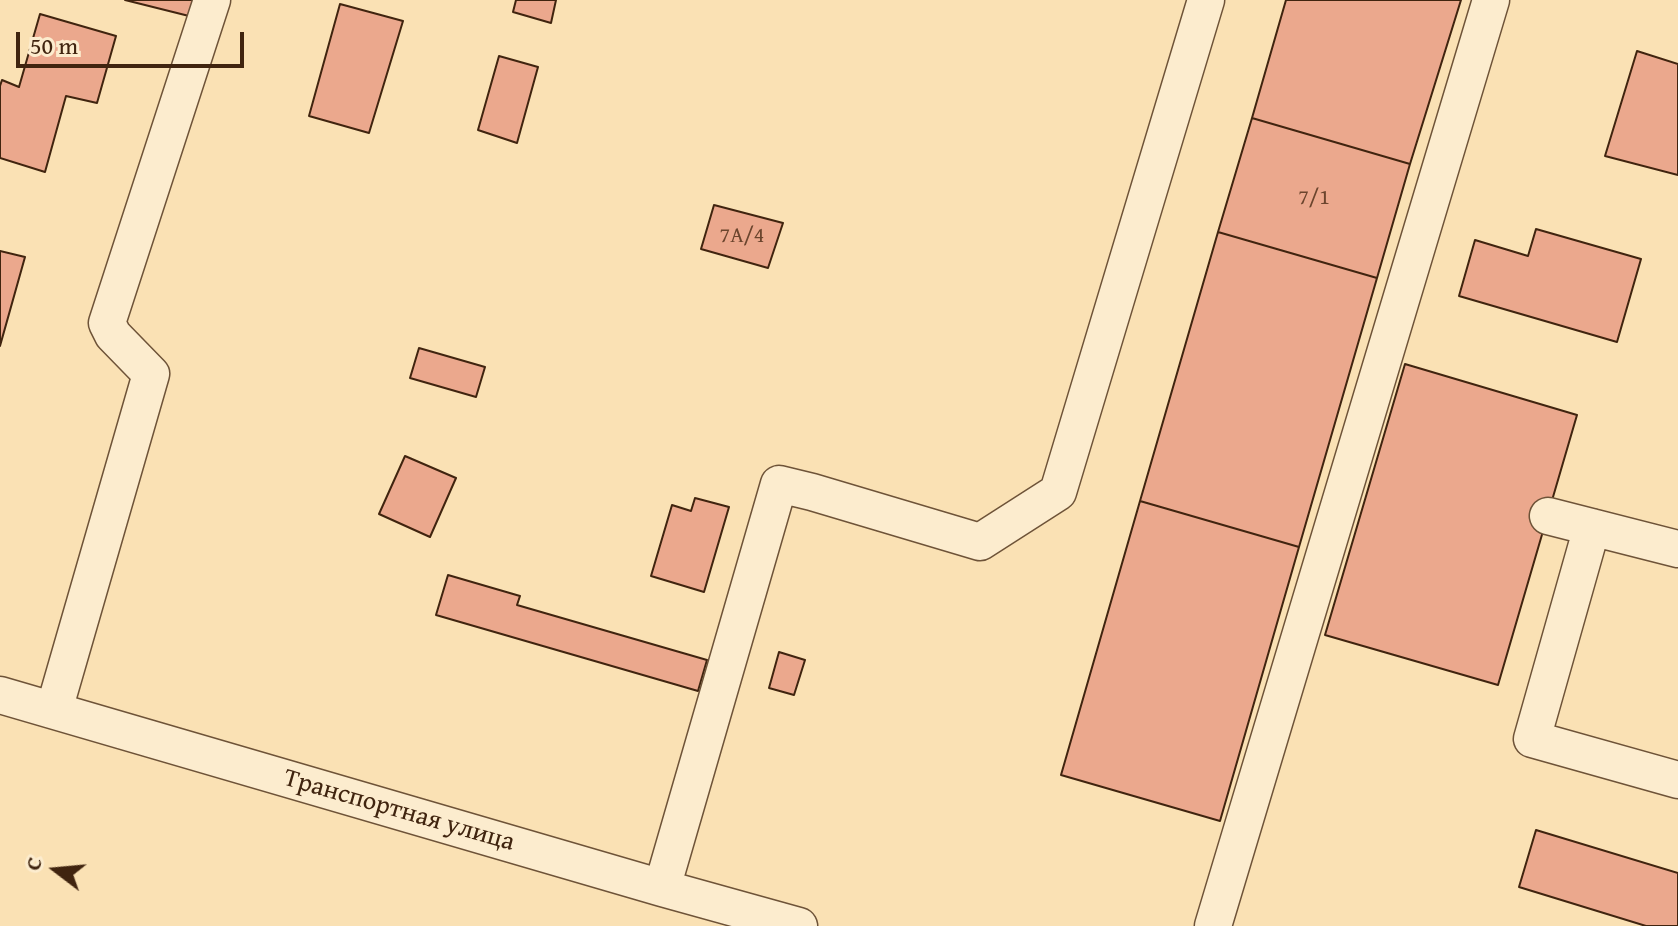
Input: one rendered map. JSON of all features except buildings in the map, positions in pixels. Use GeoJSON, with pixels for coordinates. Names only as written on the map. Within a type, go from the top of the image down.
{"type":"FeatureCollection","features":[{"type":"Feature","properties":{"kind":"street"},"geometry":{"type":"LineString","coordinates":[[54,710],[151,374],[113,335],[107,323],[212,0]]}},
{"type":"Feature","properties":{"kind":"street"},"geometry":{"type":"LineString","coordinates":[[662,888],[779,484],[980,542],[1058,492],[1206,0]]}},
{"type":"Feature","properties":{"kind":"street"},"geometry":{"type":"LineString","coordinates":[[1213,926],[1491,0]]}},
{"type":"Feature","properties":{"kind":"street"},"geometry":{"type":"LineString","coordinates":[[1548,516],[1678,549]]}},
{"type":"Feature","properties":{"kind":"street"},"geometry":{"type":"LineString","coordinates":[[1592,527],[1532,739],[1678,780]]}},
{"type":"Feature","properties":{"kind":"street","name":"Транспортная улица"},"geometry":{"type":"LineString","coordinates":[[0,695],[799,926]]}}]}
